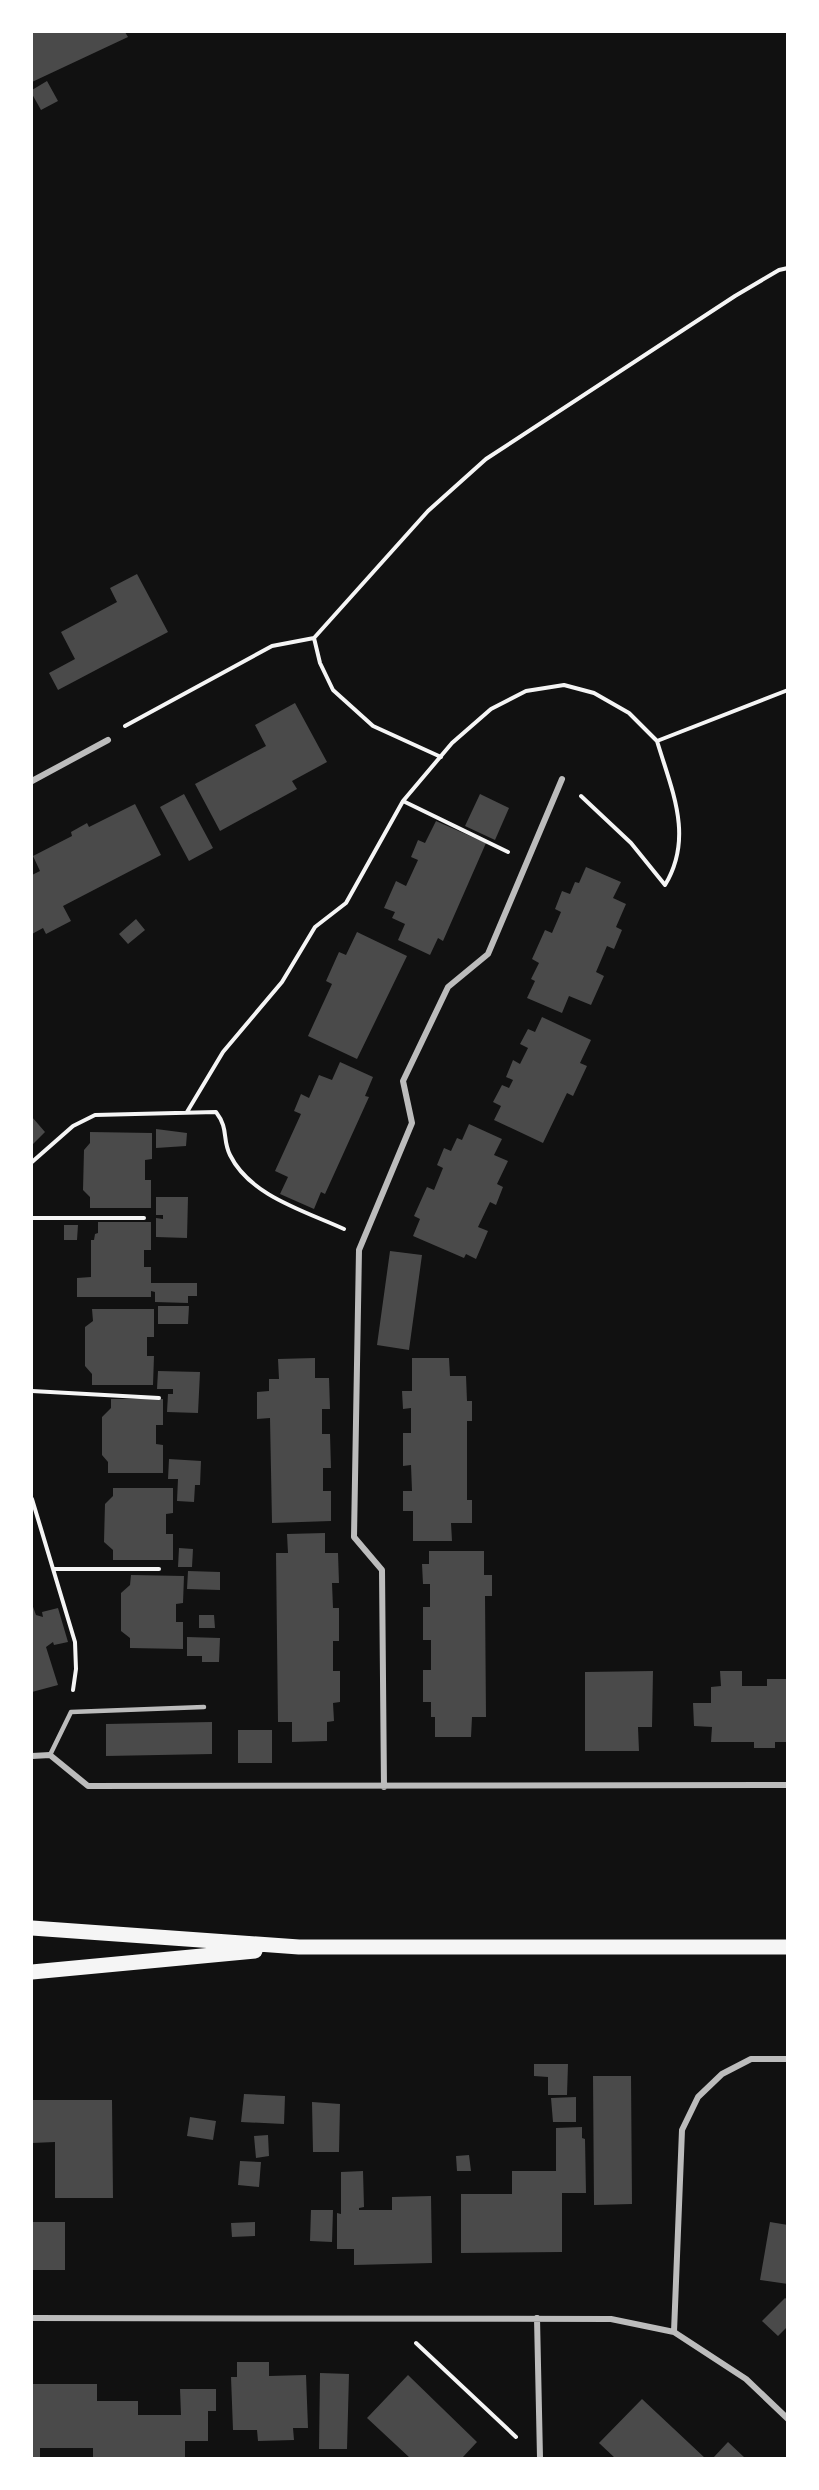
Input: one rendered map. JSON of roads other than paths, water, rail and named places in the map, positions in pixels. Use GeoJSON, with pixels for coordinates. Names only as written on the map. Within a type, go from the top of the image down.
{"type":"FeatureCollection","features":[{"type":"Feature","properties":{"kind":"main road"},"geometry":{"type":"LineString","coordinates":[[32,1928],[298,1947],[788,1947]]}},
{"type":"Feature","properties":{"kind":"main road"},"geometry":{"type":"LineString","coordinates":[[32,1972],[298,1947]]}},
{"type":"Feature","properties":{"kind":"street"},"geometry":{"type":"LineString","coordinates":[[32,781],[108,740]]}},
{"type":"Feature","properties":{"kind":"street"},"geometry":{"type":"LineString","coordinates":[[384,1787],[382,1570],[354,1537],[359,1250],[412,1123],[403,1081],[448,987],[488,954],[562,779]]}},
{"type":"Feature","properties":{"kind":"street"},"geometry":{"type":"LineString","coordinates":[[32,1756],[50,1755],[88,1786],[788,1785]]}},
{"type":"Feature","properties":{"kind":"street"},"geometry":{"type":"LineString","coordinates":[[674,2332],[682,2130],[698,2097],[722,2074],[751,2058],[788,2059]]}},
{"type":"Feature","properties":{"kind":"street"},"geometry":{"type":"LineString","coordinates":[[32,2318],[611,2319],[674,2332],[746,2379],[788,2419]]}},
{"type":"Feature","properties":{"kind":"street"},"geometry":{"type":"LineString","coordinates":[[537,2318],[540,2458]]}},
{"type":"Feature","properties":{"kind":"lane"},"geometry":{"type":"LineString","coordinates":[[50,1755],[71,1712],[204,1707]]}}]}
